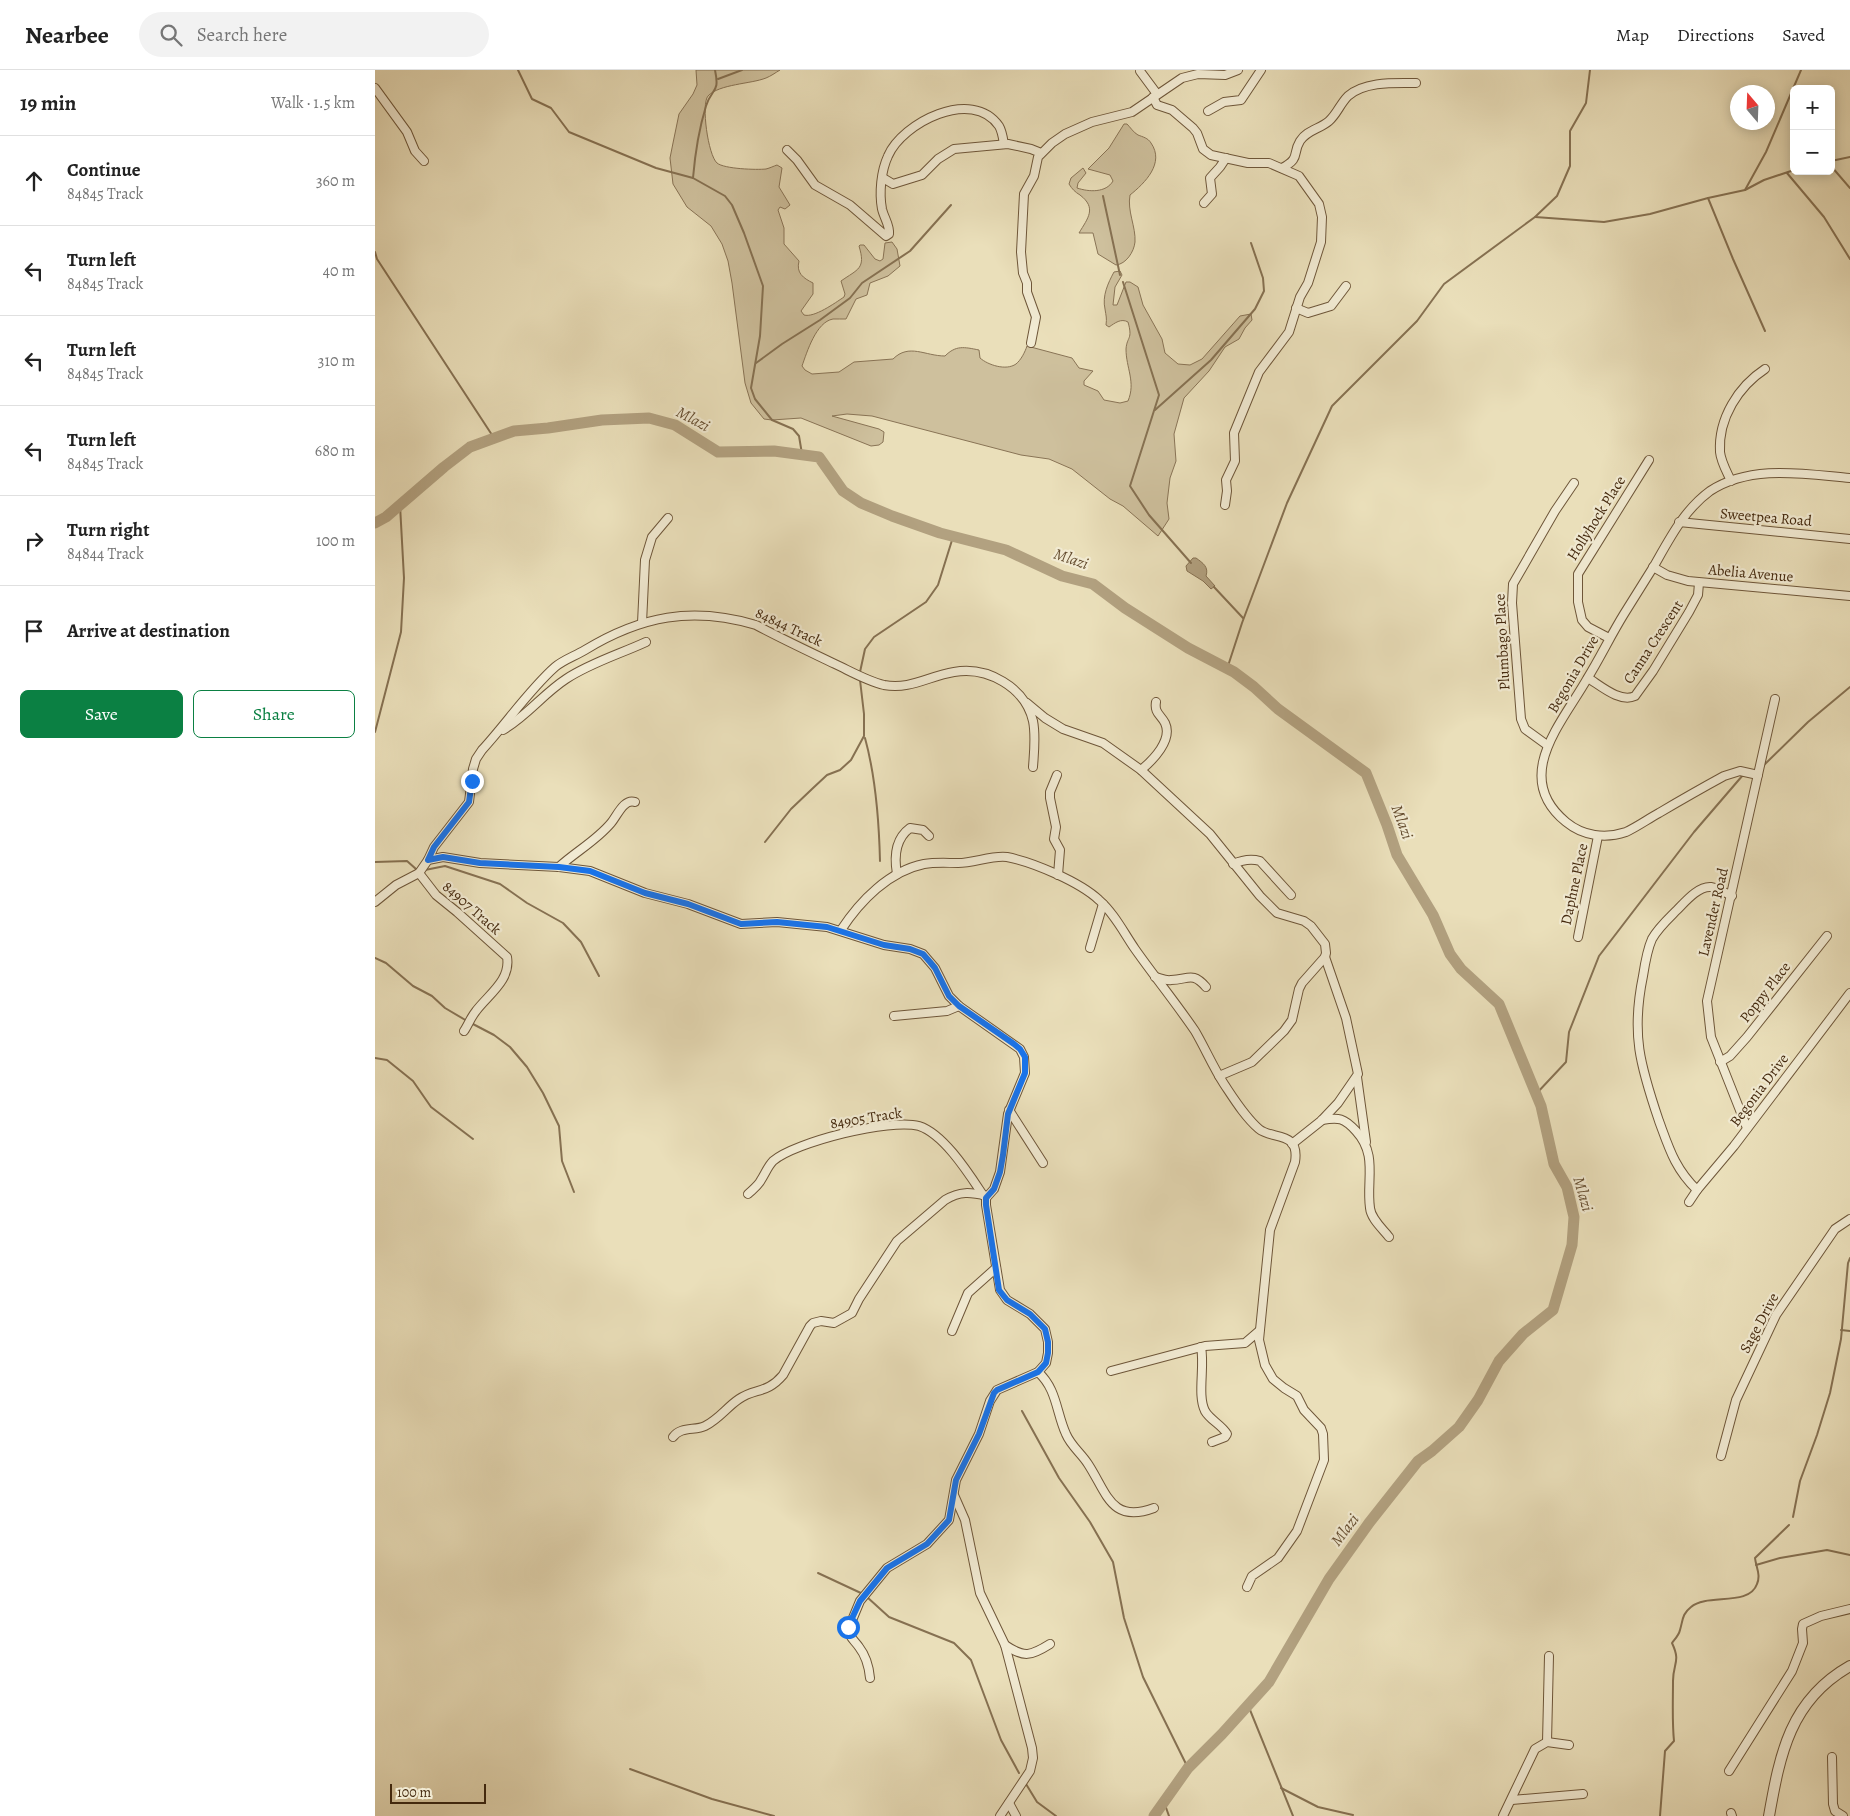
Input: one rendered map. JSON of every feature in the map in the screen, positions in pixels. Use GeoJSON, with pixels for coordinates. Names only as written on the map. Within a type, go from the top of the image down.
{"type":"FeatureCollection","features":[{"type":"Feature","properties":{"kind":"street"},"geometry":{"type":"LineString","coordinates":[[1031,343],[1036,317],[1027,292],[1027,283],[1022,267],[1024,194],[1034,176],[1038,157],[1041,153],[1065,134],[1092,122],[1132,112],[1194,72],[1225,75],[1238,70]]}},
{"type":"Feature","properties":{"kind":"street"},"geometry":{"type":"LineString","coordinates":[[1208,111],[1224,102],[1241,100],[1261,70]]}},
{"type":"Feature","properties":{"kind":"street"},"geometry":{"type":"LineString","coordinates":[[1140,72],[1155,96],[1157,105],[1171,110],[1195,130],[1206,152],[1211,155],[1248,163],[1269,163],[1299,176],[1319,204],[1323,217],[1321,242],[1289,332],[1259,372],[1234,433],[1235,461],[1226,480],[1227,496],[1225,505]]}},
{"type":"Feature","properties":{"kind":"street"},"geometry":{"type":"LineString","coordinates":[[1283,168],[1295,159],[1299,142],[1305,135],[1328,122],[1353,92],[1375,85],[1416,83]]}},
{"type":"Feature","properties":{"kind":"street"},"geometry":{"type":"LineString","coordinates":[[375,88],[407,132],[415,151],[424,161]]}},
{"type":"Feature","properties":{"kind":"street"},"geometry":{"type":"LineString","coordinates":[[787,150],[797,160],[815,185],[849,205],[886,236],[890,232],[881,202],[883,178],[887,157],[903,135],[925,120],[953,109],[973,111],[991,118],[1000,129],[1004,144]]}},
{"type":"Feature","properties":{"kind":"street"},"geometry":{"type":"LineString","coordinates":[[883,178],[893,184],[922,175],[939,159],[954,150],[1004,144],[1031,149],[1041,153]]}},
{"type":"Feature","properties":{"kind":"street"},"geometry":{"type":"LineString","coordinates":[[1204,203],[1212,194],[1210,178],[1225,158]]}},
{"type":"Feature","properties":{"kind":"street"},"geometry":{"type":"LineString","coordinates":[[1296,308],[1308,313],[1331,306],[1346,286]]}},
{"type":"Feature","properties":{"kind":"street"},"geometry":{"type":"LineString","coordinates":[[1731,481],[1720,452],[1723,426],[1732,403],[1751,380],[1765,369]]}},
{"type":"Feature","properties":{"kind":"street","name":"Hollyhock Place"},"geometry":{"type":"LineString","coordinates":[[1609,638],[1588,627],[1582,620],[1578,602],[1578,574],[1649,460]]}},
{"type":"Feature","properties":{"kind":"street","name":"Begonia Drive"},"geometry":{"type":"LineString","coordinates":[[1757,774],[1747,771],[1733,772],[1626,832],[1598,836],[1570,825],[1557,814],[1542,787],[1542,771],[1547,745],[1679,522],[1704,496],[1731,481],[1756,474],[1790,473],[1850,478]]}},
{"type":"Feature","properties":{"kind":"street","name":"Plumbago Place"},"geometry":{"type":"LineString","coordinates":[[1547,745],[1525,729],[1521,719],[1511,592],[1519,571],[1573,483]]}},
{"type":"Feature","properties":{"kind":"street"},"geometry":{"type":"LineString","coordinates":[[642,623],[645,560],[652,537],[668,518]]}},
{"type":"Feature","properties":{"kind":"street","name":"Sweetpea Road"},"geometry":{"type":"LineString","coordinates":[[1679,522],[1850,538]]}},
{"type":"Feature","properties":{"kind":"street","name":"Abelia Avenue"},"geometry":{"type":"LineString","coordinates":[[1653,568],[1676,578],[1699,583],[1850,596]]}},
{"type":"Feature","properties":{"kind":"street","name":"Canna Crescent"},"geometry":{"type":"LineString","coordinates":[[1588,678],[1619,696],[1626,698],[1635,696],[1653,671],[1689,612],[1698,595],[1699,583]]}},
{"type":"Feature","properties":{"kind":"street","name":"84844 Track"},"geometry":{"type":"LineString","coordinates":[[419,873],[434,847],[469,802],[476,759],[543,679],[557,665],[604,638],[642,623],[683,617],[706,616],[728,618],[756,626],[853,672],[883,684],[913,685],[951,672],[965,670],[984,673],[1009,686],[1022,698],[1028,708],[1035,737],[1033,767]]}},
{"type":"Feature","properties":{"kind":"street"},"geometry":{"type":"LineString","coordinates":[[495,735],[519,720],[565,680],[576,673],[646,642]]}},
{"type":"Feature","properties":{"kind":"street"},"geometry":{"type":"LineString","coordinates":[[1022,698],[1045,718],[1063,729],[1103,743],[1141,770],[1210,834],[1233,864],[1277,913],[1304,921],[1311,926],[1325,944],[1325,957],[1346,1018],[1358,1068],[1357,1077],[1371,1171],[1370,1210],[1389,1237]]}},
{"type":"Feature","properties":{"kind":"street","name":"Lavender Road"},"geometry":{"type":"LineString","coordinates":[[1747,1128],[1711,1037],[1707,1000],[1775,700]]}},
{"type":"Feature","properties":{"kind":"street"},"geometry":{"type":"LineString","coordinates":[[1141,770],[1155,758],[1166,736],[1166,725],[1156,711],[1156,702]]}},
{"type":"Feature","properties":{"kind":"street"},"geometry":{"type":"LineString","coordinates":[[1057,775],[1050,792],[1050,798],[1056,827],[1054,839],[1060,850],[1058,875]]}},
{"type":"Feature","properties":{"kind":"street"},"geometry":{"type":"LineString","coordinates":[[559,867],[609,826],[627,802],[631,800],[635,802]]}},
{"type":"Feature","properties":{"kind":"street"},"geometry":{"type":"LineString","coordinates":[[897,874],[894,860],[902,834],[910,828],[923,830],[929,836]]}},
{"type":"Feature","properties":{"kind":"street","name":"Daphne Place"},"geometry":{"type":"LineString","coordinates":[[1577,937],[1598,836]]}},
{"type":"Feature","properties":{"kind":"street"},"geometry":{"type":"LineString","coordinates":[[428,860],[443,857],[480,863],[559,867],[601,874],[619,884],[688,904],[741,924],[785,922],[827,927],[884,945],[910,949],[923,954],[935,968],[949,996],[959,1006],[1014,1044],[1025,1057],[1025,1073],[1009,1110],[1000,1172],[994,1189],[985,1196],[965,1192],[953,1195],[915,1225],[892,1246],[885,1262],[859,1299],[852,1313],[834,1323],[821,1321],[810,1326],[783,1375],[773,1386],[739,1399],[719,1418],[705,1426],[680,1431],[673,1437]]}},
{"type":"Feature","properties":{"kind":"street"},"geometry":{"type":"LineString","coordinates":[[841,930],[864,900],[897,874],[924,864],[967,863],[1006,857],[1069,880],[1093,895],[1103,904],[1195,1032],[1219,1076],[1256,1126],[1261,1131],[1288,1139],[1292,1144],[1296,1156],[1295,1162],[1269,1230],[1266,1251],[1265,1296],[1259,1331],[1262,1356],[1273,1379],[1297,1396],[1304,1410],[1321,1428],[1323,1434],[1323,1464],[1297,1531],[1278,1558],[1252,1576],[1247,1587]]}},
{"type":"Feature","properties":{"kind":"street"},"geometry":{"type":"LineString","coordinates":[[1233,864],[1246,859],[1260,861],[1291,895]]}},
{"type":"Feature","properties":{"kind":"street"},"geometry":{"type":"LineString","coordinates":[[375,902],[396,885],[419,873]]}},
{"type":"Feature","properties":{"kind":"street","name":"84907 Track"},"geometry":{"type":"LineString","coordinates":[[419,873],[435,894],[507,957],[507,973],[476,1011],[464,1031]]}},
{"type":"Feature","properties":{"kind":"street"},"geometry":{"type":"LineString","coordinates":[[1697,1190],[1685,1178],[1673,1160],[1646,1082],[1639,1056],[1638,1006],[1648,950],[1657,931],[1693,894],[1706,887],[1713,887],[1732,896]]}},
{"type":"Feature","properties":{"kind":"street"},"geometry":{"type":"LineString","coordinates":[[1091,948],[1103,904]]}},
{"type":"Feature","properties":{"kind":"street","name":"Poppy Place"},"geometry":{"type":"LineString","coordinates":[[1720,1062],[1730,1056],[1743,1042],[1827,936]]}},
{"type":"Feature","properties":{"kind":"street"},"geometry":{"type":"LineString","coordinates":[[1219,1076],[1253,1062],[1285,1031],[1291,1020],[1302,983],[1325,957]]}},
{"type":"Feature","properties":{"kind":"street"},"geometry":{"type":"LineString","coordinates":[[1155,977],[1169,980],[1192,977],[1207,987]]}},
{"type":"Feature","properties":{"kind":"street","name":"Begonia Drive"},"geometry":{"type":"LineString","coordinates":[[1689,1202],[1850,993]]}},
{"type":"Feature","properties":{"kind":"street"},"geometry":{"type":"LineString","coordinates":[[894,1016],[947,1011],[959,1006]]}},
{"type":"Feature","properties":{"kind":"street"},"geometry":{"type":"LineString","coordinates":[[1292,1144],[1321,1121],[1338,1103],[1357,1077]]}},
{"type":"Feature","properties":{"kind":"street"},"geometry":{"type":"LineString","coordinates":[[1009,1110],[1043,1164]]}},
{"type":"Feature","properties":{"kind":"street"},"geometry":{"type":"LineString","coordinates":[[1321,1121],[1338,1118],[1344,1120],[1351,1125],[1366,1144]]}},
{"type":"Feature","properties":{"kind":"street","name":"84905 Track"},"geometry":{"type":"LineString","coordinates":[[748,1194],[760,1183],[773,1162],[788,1152],[830,1136],[899,1125],[919,1126],[935,1136],[950,1149],[985,1196]]}},
{"type":"Feature","properties":{"kind":"street"},"geometry":{"type":"LineString","coordinates":[[870,1678],[864,1655],[848,1633],[848,1627],[860,1601],[887,1568],[927,1544],[941,1531],[949,1520],[959,1474],[979,1434],[994,1393],[1038,1372],[1046,1363],[1048,1342],[1045,1329],[1037,1320],[1002,1295],[999,1290],[985,1196]]}},
{"type":"Feature","properties":{"kind":"street","name":"Sage Drive"},"geometry":{"type":"LineString","coordinates":[[1721,1456],[1736,1400],[1776,1316],[1835,1229],[1850,1219]]}},
{"type":"Feature","properties":{"kind":"street"},"geometry":{"type":"LineString","coordinates":[[952,1331],[968,1293],[996,1268]]}},
{"type":"Feature","properties":{"kind":"street"},"geometry":{"type":"LineString","coordinates":[[1111,1371],[1201,1347],[1245,1343],[1259,1331]]}},
{"type":"Feature","properties":{"kind":"street"},"geometry":{"type":"LineString","coordinates":[[1201,1347],[1204,1361],[1202,1402],[1207,1414],[1227,1434],[1225,1437],[1212,1442]]}},
{"type":"Feature","properties":{"kind":"street"},"geometry":{"type":"LineString","coordinates":[[1038,1372],[1044,1377],[1055,1397],[1064,1430],[1069,1440],[1085,1460],[1115,1507],[1125,1513],[1143,1512],[1154,1508]]}},
{"type":"Feature","properties":{"kind":"street"},"geometry":{"type":"LineString","coordinates":[[954,1495],[965,1520],[981,1593],[1005,1645],[1021,1700],[1033,1758],[1029,1771],[1000,1816]]}},
{"type":"Feature","properties":{"kind":"street"},"geometry":{"type":"LineString","coordinates":[[1729,1771],[1792,1671],[1803,1643],[1803,1624],[1821,1616],[1850,1609]]}},
{"type":"Feature","properties":{"kind":"street"},"geometry":{"type":"LineString","coordinates":[[1005,1645],[1023,1655],[1034,1653],[1051,1644]]}},
{"type":"Feature","properties":{"kind":"street"},"geometry":{"type":"LineString","coordinates":[[1547,1742],[1549,1656]]}},
{"type":"Feature","properties":{"kind":"street"},"geometry":{"type":"LineString","coordinates":[[1769,1816],[1780,1758],[1801,1712],[1815,1695],[1850,1666]]}},
{"type":"Feature","properties":{"kind":"street"},"geometry":{"type":"LineString","coordinates":[[1503,1816],[1535,1749],[1547,1742],[1569,1745]]}},
{"type":"Feature","properties":{"kind":"street"},"geometry":{"type":"LineString","coordinates":[[1832,1757],[1833,1804],[1835,1810],[1843,1816]]}},
{"type":"Feature","properties":{"kind":"street"},"geometry":{"type":"LineString","coordinates":[[1512,1800],[1583,1794]]}},
{"type":"Feature","properties":{"kind":"street"},"geometry":{"type":"LineString","coordinates":[[1009,1803],[1016,1816]]}},
{"type":"Feature","properties":{"kind":"shaded area"},"geometry":{"type":"Polygon","coordinates":[[[696,70],[780,70],[760,80],[713,92],[706,101],[705,119],[708,140],[717,163],[726,167],[741,169],[766,169],[777,165],[782,168],[779,187],[790,205],[785,209],[780,207],[778,210],[784,228],[784,244],[799,261],[799,272],[801,275],[813,283],[813,294],[801,311],[804,315],[819,312],[844,297],[845,294],[841,281],[859,268],[862,259],[860,245],[864,245],[875,259],[880,261],[883,259],[885,243],[892,242],[897,249],[900,266],[888,276],[870,283],[867,295],[856,299],[846,319],[827,321],[817,331],[802,366],[812,374],[839,372],[854,362],[893,359],[899,354],[911,351],[945,356],[957,348],[979,350],[980,358],[983,361],[992,365],[1007,367],[1018,362],[1027,346],[1072,358],[1079,368],[1093,371],[1084,381],[1084,385],[1098,391],[1104,400],[1120,403],[1128,401],[1131,388],[1126,356],[1130,332],[1128,322],[1125,321],[1118,322],[1109,327],[1106,325],[1105,294],[1114,272],[1120,271],[1122,275],[1115,287],[1113,305],[1117,305],[1126,282],[1130,282],[1138,287],[1143,305],[1162,339],[1165,353],[1178,364],[1190,365],[1202,359],[1240,316],[1251,314],[1252,320],[1239,339],[1225,347],[1209,371],[1184,398],[1174,434],[1176,461],[1170,478],[1167,503],[1169,519],[1158,536],[1123,506],[1110,499],[1072,469],[1049,459],[1021,455],[872,416],[847,414],[832,416],[884,432],[883,442],[879,445],[871,446],[801,418],[764,419],[751,403],[745,383],[732,283],[728,261],[722,244],[711,226],[687,207],[673,184],[670,158],[673,143],[679,114],[697,85],[696,70]]]}},
{"type":"Feature","properties":{"kind":"shaded area"},"geometry":{"type":"Polygon","coordinates":[[[1124,124],[1127,124],[1137,134],[1150,141],[1155,150],[1156,158],[1147,179],[1130,195],[1129,201],[1135,242],[1126,260],[1116,265],[1098,254],[1093,233],[1079,233],[1088,218],[1090,209],[1085,200],[1069,184],[1071,178],[1083,168],[1086,173],[1078,183],[1077,188],[1102,190],[1110,185],[1113,181],[1110,175],[1088,169],[1109,148],[1124,124]]]}},
{"type":"Feature","properties":{"kind":"shaded area"},"geometry":{"type":"Polygon","coordinates":[[[1193,558],[1196,558],[1205,566],[1207,570],[1206,576],[1215,586],[1211,589],[1203,581],[1187,571],[1186,566],[1193,558]]]}},
{"type":"Feature","properties":{"kind":"waterway"},"geometry":{"type":"LineString","coordinates":[[518,70],[532,99],[551,108],[569,132],[656,168],[693,178]]}},
{"type":"Feature","properties":{"kind":"waterway"},"geometry":{"type":"LineString","coordinates":[[715,70],[717,83],[708,100],[704,115],[693,178],[725,196],[732,205],[744,233],[763,286],[760,336],[751,388],[755,399],[772,420],[793,429],[799,436],[802,454]]}},
{"type":"Feature","properties":{"kind":"waterway"},"geometry":{"type":"LineString","coordinates":[[718,79],[742,70]]}},
{"type":"Feature","properties":{"kind":"waterway"},"geometry":{"type":"LineString","coordinates":[[1227,669],[1242,623],[1287,503],[1332,406],[1417,321],[1444,284],[1535,217],[1557,196],[1570,166],[1570,131],[1586,103],[1590,70]]}},
{"type":"Feature","properties":{"kind":"waterway"},"geometry":{"type":"LineString","coordinates":[[1745,190],[1766,152],[1801,70]]}},
{"type":"Feature","properties":{"kind":"waterway"},"geometry":{"type":"LineString","coordinates":[[1835,160],[1850,157]]}},
{"type":"Feature","properties":{"kind":"waterway"},"geometry":{"type":"LineString","coordinates":[[1535,217],[1604,222],[1650,214],[1745,190],[1764,180],[1790,171]]}},
{"type":"Feature","properties":{"kind":"waterway"},"geometry":{"type":"LineString","coordinates":[[1835,171],[1850,188]]}},
{"type":"Feature","properties":{"kind":"waterway"},"geometry":{"type":"LineString","coordinates":[[1787,173],[1824,217],[1850,259]]}},
{"type":"Feature","properties":{"kind":"waterway"},"geometry":{"type":"LineString","coordinates":[[1103,196],[1120,275]]}},
{"type":"Feature","properties":{"kind":"waterway"},"geometry":{"type":"LineString","coordinates":[[1708,198],[1765,331]]}},
{"type":"Feature","properties":{"kind":"waterway"},"geometry":{"type":"LineString","coordinates":[[756,363],[820,320],[850,298],[862,283],[910,251],[951,205]]}},
{"type":"Feature","properties":{"kind":"waterway"},"geometry":{"type":"LineString","coordinates":[[1155,410],[1211,360],[1255,309],[1264,291],[1263,278],[1251,243]]}},
{"type":"Feature","properties":{"kind":"waterway"},"geometry":{"type":"LineString","coordinates":[[375,252],[377,259],[494,438]]}},
{"type":"Feature","properties":{"kind":"waterway"},"geometry":{"type":"LineString","coordinates":[[1123,282],[1159,395],[1130,486],[1149,515],[1191,563]]}},
{"type":"Feature","properties":{"kind":"waterway","name":"Mlazi"},"geometry":{"type":"LineString","coordinates":[[375,523],[386,517],[470,447],[514,431],[602,420],[649,418],[675,425],[718,452],[774,451],[819,457],[843,491],[861,503],[940,533],[1006,550],[1062,576],[1093,584],[1125,608],[1188,648],[1234,672],[1278,709],[1366,773],[1397,855],[1433,915],[1450,954],[1461,969],[1499,1004],[1541,1106],[1554,1164],[1567,1187],[1574,1217],[1572,1245],[1553,1310],[1523,1334],[1499,1361],[1478,1400],[1459,1427],[1418,1461],[1369,1523],[1329,1579],[1269,1682],[1188,1768],[1154,1816]]}},
{"type":"Feature","properties":{"kind":"waterway"},"geometry":{"type":"LineString","coordinates":[[375,732],[401,632],[404,578],[400,505]]}},
{"type":"Feature","properties":{"kind":"waterway"},"geometry":{"type":"LineString","coordinates":[[860,672],[865,649],[874,637],[926,602],[938,585],[953,537]]}},
{"type":"Feature","properties":{"kind":"waterway"},"geometry":{"type":"LineString","coordinates":[[1214,587],[1243,618]]}},
{"type":"Feature","properties":{"kind":"waterway"},"geometry":{"type":"LineString","coordinates":[[765,842],[791,809],[827,775],[840,770],[851,760],[864,736],[864,714],[860,680]]}},
{"type":"Feature","properties":{"kind":"waterway"},"geometry":{"type":"LineString","coordinates":[[1763,766],[1808,722],[1850,687]]}},
{"type":"Feature","properties":{"kind":"waterway"},"geometry":{"type":"LineString","coordinates":[[865,738],[872,768],[876,799],[880,861]]}},
{"type":"Feature","properties":{"kind":"waterway"},"geometry":{"type":"LineString","coordinates":[[1536,1094],[1566,1062],[1569,1032],[1599,956],[1694,832],[1743,775]]}},
{"type":"Feature","properties":{"kind":"waterway"},"geometry":{"type":"LineString","coordinates":[[375,862],[407,861],[416,869]]}},
{"type":"Feature","properties":{"kind":"waterway"},"geometry":{"type":"LineString","coordinates":[[425,870],[445,866],[500,884],[527,903],[563,923],[581,942],[599,976]]}},
{"type":"Feature","properties":{"kind":"waterway"},"geometry":{"type":"LineString","coordinates":[[375,958],[386,963],[413,986],[432,996],[445,1008],[467,1021]]}},
{"type":"Feature","properties":{"kind":"waterway"},"geometry":{"type":"LineString","coordinates":[[471,1023],[494,1035],[510,1047],[527,1067],[543,1093],[559,1126],[562,1161],[574,1192]]}},
{"type":"Feature","properties":{"kind":"waterway"},"geometry":{"type":"LineString","coordinates":[[375,1058],[387,1060],[413,1081],[431,1107],[473,1139]]}},
{"type":"Feature","properties":{"kind":"waterway"},"geometry":{"type":"LineString","coordinates":[[1793,1517],[1800,1481],[1830,1393],[1841,1339],[1850,1258]]}},
{"type":"Feature","properties":{"kind":"waterway"},"geometry":{"type":"LineString","coordinates":[[1841,1330],[1850,1331]]}},
{"type":"Feature","properties":{"kind":"waterway"},"geometry":{"type":"LineString","coordinates":[[1022,1411],[1059,1478],[1090,1522],[1113,1562],[1124,1618],[1143,1677],[1188,1768]]}},
{"type":"Feature","properties":{"kind":"waterway"},"geometry":{"type":"LineString","coordinates":[[1660,1816],[1665,1751],[1674,1741],[1673,1675],[1676,1654],[1672,1643],[1679,1634],[1684,1615],[1691,1607],[1698,1603],[1737,1598],[1753,1591],[1759,1577],[1755,1558],[1789,1525]]}},
{"type":"Feature","properties":{"kind":"waterway"},"geometry":{"type":"LineString","coordinates":[[1756,1565],[1780,1558],[1827,1550],[1850,1555]]}},
{"type":"Feature","properties":{"kind":"waterway"},"geometry":{"type":"LineString","coordinates":[[818,1573],[863,1594]]}},
{"type":"Feature","properties":{"kind":"waterway"},"geometry":{"type":"LineString","coordinates":[[867,1597],[889,1617],[954,1643],[971,1660],[1001,1740],[1019,1773]]}},
{"type":"Feature","properties":{"kind":"waterway"},"geometry":{"type":"LineString","coordinates":[[1248,1705],[1293,1816]]}},
{"type":"Feature","properties":{"kind":"waterway"},"geometry":{"type":"LineString","coordinates":[[630,1769],[712,1799],[774,1816]]}},
{"type":"Feature","properties":{"kind":"waterway"},"geometry":{"type":"LineString","coordinates":[[1026,1784],[1037,1802],[1056,1816]]}},
{"type":"Feature","properties":{"kind":"waterway"},"geometry":{"type":"LineString","coordinates":[[1281,1788],[1318,1807],[1353,1815]]}},
{"type":"Feature","properties":{"kind":"waterway"},"geometry":{"type":"LineString","coordinates":[[1164,1802],[1169,1816]]}},
{"type":"Feature","properties":{"kind":"route"},"geometry":{"type":"LineString","coordinates":[[472,781],[469,802],[434,847],[428,860],[443,857],[480,863],[559,867],[590,871],[601,874],[619,884],[711,911],[729,921],[741,924],[801,923],[851,933],[884,945],[910,949],[923,954],[930,962],[949,996],[959,1006],[1014,1044],[1025,1057],[1025,1073],[1008,1114],[1000,1172],[994,1189],[986,1198],[986,1205],[999,1290],[1007,1300],[1030,1314],[1045,1329],[1048,1342],[1046,1363],[1038,1372],[994,1393],[985,1413],[979,1434],[956,1480],[949,1520],[941,1531],[927,1544],[887,1568],[860,1601],[848,1627]]}}]}
